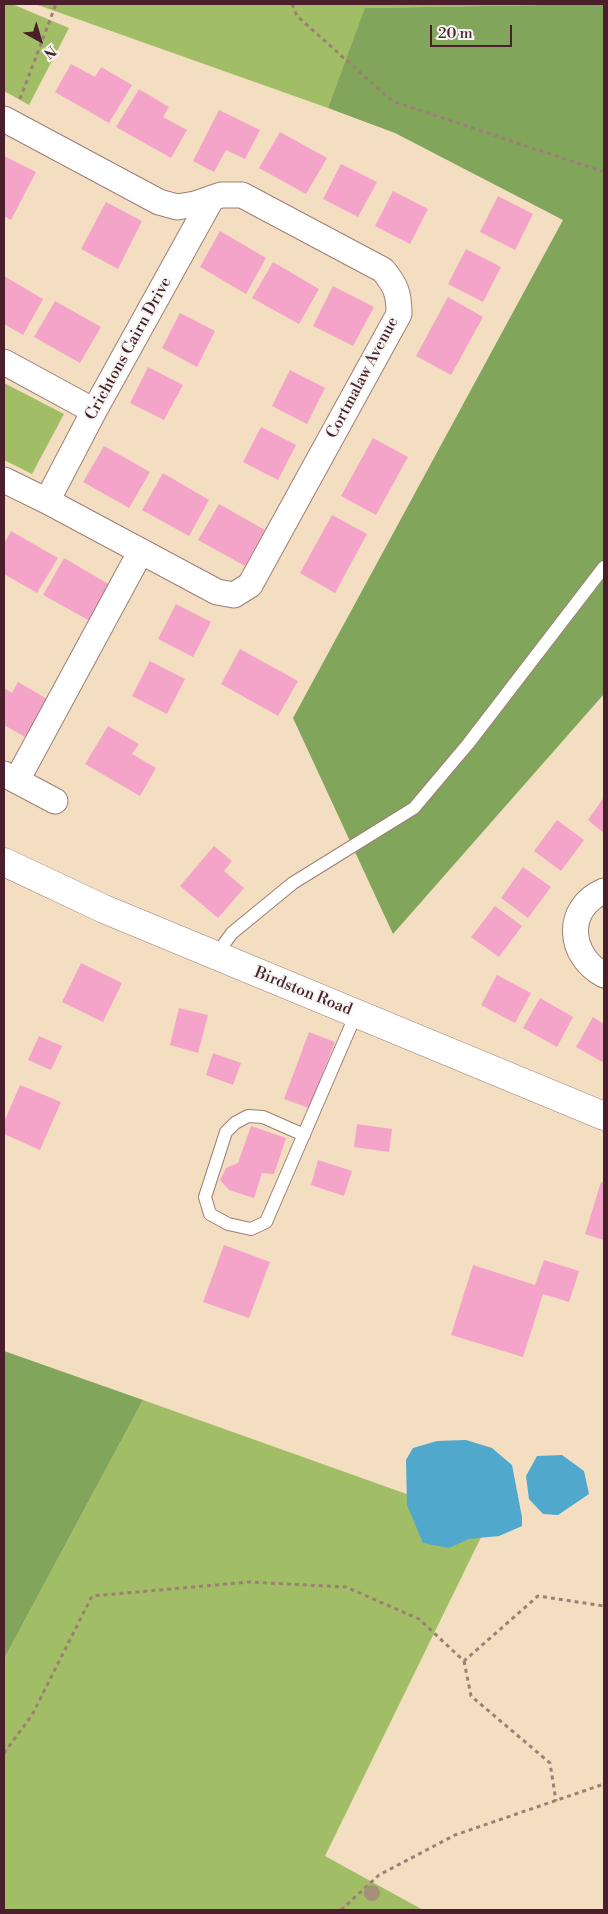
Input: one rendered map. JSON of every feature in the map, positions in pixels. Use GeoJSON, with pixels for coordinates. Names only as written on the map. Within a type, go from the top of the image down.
{"type":"FeatureCollection","features":[{"type":"Feature","properties":{"kind":"main road","name":"Birdston Road"},"geometry":{"type":"LineString","coordinates":[[4,862],[104,910],[604,1116]]}},
{"type":"Feature","properties":{"kind":"street","name":"Cortmalaw Avenue"},"geometry":{"type":"LineString","coordinates":[[4,480],[48,501],[218,592],[234,595],[250,585],[399,314],[399,300],[394,284],[384,270],[242,195],[221,195],[177,207],[159,202],[7,121]]}},
{"type":"Feature","properties":{"kind":"street","name":"Crichtons Cairn Drive"},"geometry":{"type":"LineString","coordinates":[[48,501],[94,411],[212,198]]}},
{"type":"Feature","properties":{"kind":"street"},"geometry":{"type":"LineString","coordinates":[[4,362],[94,411]]}},
{"type":"Feature","properties":{"kind":"street"},"geometry":{"type":"LineString","coordinates":[[55,801],[11,777],[141,551]]}},
{"type":"Feature","properties":{"kind":"street"},"geometry":{"type":"LineString","coordinates":[[604,891],[585,904],[578,917],[575,931],[577,945],[583,958],[593,969],[604,975]]}},
{"type":"Feature","properties":{"kind":"lane"},"geometry":{"type":"LineString","coordinates":[[215,956],[232,933],[293,884],[414,808],[468,744],[604,567]]}},
{"type":"Feature","properties":{"kind":"lane"},"geometry":{"type":"LineString","coordinates":[[304,1135],[263,1117],[248,1116],[235,1122],[226,1132],[205,1197],[210,1214],[228,1224],[252,1229],[266,1222],[304,1135],[356,1014]]}},
{"type":"Feature","properties":{"kind":"path"},"geometry":{"type":"LineString","coordinates":[[7,121],[56,4]]}},
{"type":"Feature","properties":{"kind":"path"},"geometry":{"type":"LineString","coordinates":[[292,4],[297,16],[392,101],[604,172]]}},
{"type":"Feature","properties":{"kind":"path"},"geometry":{"type":"LineString","coordinates":[[4,1752],[32,1715],[92,1596],[249,1582],[346,1587],[420,1619],[464,1661],[471,1696],[550,1763],[556,1801]]}},
{"type":"Feature","properties":{"kind":"path"},"geometry":{"type":"LineString","coordinates":[[464,1661],[538,1596],[604,1606]]}},
{"type":"Feature","properties":{"kind":"path"},"geometry":{"type":"LineString","coordinates":[[341,1910],[380,1875],[456,1835],[604,1784]]}},
{"type":"Feature","properties":{"kind":"green space"},"geometry":{"type":"Polygon","coordinates":[[[4,4],[12,4],[69,28],[29,105],[4,91],[4,4]]]}},
{"type":"Feature","properties":{"kind":"green space"},"geometry":{"type":"Polygon","coordinates":[[[35,4],[604,4],[366,8],[328,108],[35,4]]]}},
{"type":"Feature","properties":{"kind":"green space"},"geometry":{"type":"Polygon","coordinates":[[[604,4],[604,694],[393,934],[293,718],[563,220],[395,133],[328,108],[365,8],[604,4]]]}},
{"type":"Feature","properties":{"kind":"green space"},"geometry":{"type":"Polygon","coordinates":[[[4,383],[64,414],[32,474],[4,460],[4,383]]]}},
{"type":"Feature","properties":{"kind":"green space"},"geometry":{"type":"Polygon","coordinates":[[[4,1351],[143,1400],[4,1659],[4,1351]]]}},
{"type":"Feature","properties":{"kind":"green space"},"geometry":{"type":"Polygon","coordinates":[[[143,1400],[488,1523],[325,1856],[423,1910],[4,1910],[4,1659],[143,1400]]]}},
{"type":"Feature","properties":{"kind":"water"},"geometry":{"type":"Polygon","coordinates":[[[466,1440],[492,1448],[512,1465],[522,1526],[499,1536],[469,1539],[449,1548],[423,1543],[407,1505],[406,1460],[413,1448],[437,1441],[466,1440]]]}},
{"type":"Feature","properties":{"kind":"water"},"geometry":{"type":"Polygon","coordinates":[[[562,1455],[584,1471],[589,1494],[558,1515],[543,1514],[529,1499],[526,1476],[537,1456],[562,1455]]]}},
{"type":"Feature","properties":{"kind":"building"},"geometry":{"type":"Polygon","coordinates":[[[71,64],[95,77],[101,67],[132,85],[109,123],[55,92],[71,64]]]}},
{"type":"Feature","properties":{"kind":"building"},"geometry":{"type":"Polygon","coordinates":[[[139,89],[169,107],[163,117],[187,130],[171,158],[116,127],[139,89]]]}},
{"type":"Feature","properties":{"kind":"building"},"geometry":{"type":"Polygon","coordinates":[[[219,110],[260,130],[245,159],[226,150],[214,172],[193,161],[219,110]]]}},
{"type":"Feature","properties":{"kind":"building"},"geometry":{"type":"Polygon","coordinates":[[[280,132],[327,158],[306,194],[259,168],[280,132]]]}},
{"type":"Feature","properties":{"kind":"building"},"geometry":{"type":"Polygon","coordinates":[[[4,156],[36,172],[11,220],[4,216],[4,156]]]}},
{"type":"Feature","properties":{"kind":"building"},"geometry":{"type":"Polygon","coordinates":[[[341,164],[377,182],[358,217],[323,199],[341,164]]]}},
{"type":"Feature","properties":{"kind":"building"},"geometry":{"type":"Polygon","coordinates":[[[393,191],[428,209],[410,244],[375,226],[393,191]]]}},
{"type":"Feature","properties":{"kind":"building"},"geometry":{"type":"Polygon","coordinates":[[[498,196],[533,214],[515,250],[480,232],[498,196]]]}},
{"type":"Feature","properties":{"kind":"building"},"geometry":{"type":"Polygon","coordinates":[[[106,202],[142,221],[118,269],[81,249],[106,202]]]}},
{"type":"Feature","properties":{"kind":"building"},"geometry":{"type":"Polygon","coordinates":[[[220,231],[266,258],[246,294],[200,267],[220,231]]]}},
{"type":"Feature","properties":{"kind":"building"},"geometry":{"type":"Polygon","coordinates":[[[466,249],[501,267],[483,302],[448,284],[466,249]]]}},
{"type":"Feature","properties":{"kind":"building"},"geometry":{"type":"Polygon","coordinates":[[[273,262],[319,289],[299,324],[252,298],[273,262]]]}},
{"type":"Feature","properties":{"kind":"building"},"geometry":{"type":"Polygon","coordinates":[[[4,276],[43,299],[23,335],[4,324],[4,276]]]}},
{"type":"Feature","properties":{"kind":"building"},"geometry":{"type":"Polygon","coordinates":[[[333,286],[374,307],[353,346],[313,326],[333,286]]]}},
{"type":"Feature","properties":{"kind":"building"},"geometry":{"type":"Polygon","coordinates":[[[448,297],[483,317],[451,375],[416,356],[448,297]]]}},
{"type":"Feature","properties":{"kind":"building"},"geometry":{"type":"Polygon","coordinates":[[[55,301],[101,327],[80,363],[34,337],[55,301]]]}},
{"type":"Feature","properties":{"kind":"building"},"geometry":{"type":"Polygon","coordinates":[[[180,313],[215,331],[197,367],[162,348],[180,313]]]}},
{"type":"Feature","properties":{"kind":"building"},"geometry":{"type":"Polygon","coordinates":[[[148,367],[183,385],[164,420],[130,403],[148,367]]]}},
{"type":"Feature","properties":{"kind":"building"},"geometry":{"type":"Polygon","coordinates":[[[290,370],[325,388],[307,424],[272,406],[290,370]]]}},
{"type":"Feature","properties":{"kind":"building"},"geometry":{"type":"Polygon","coordinates":[[[261,427],[296,445],[278,480],[243,462],[261,427]]]}},
{"type":"Feature","properties":{"kind":"building"},"geometry":{"type":"Polygon","coordinates":[[[373,438],[408,457],[376,515],[341,496],[373,438]]]}},
{"type":"Feature","properties":{"kind":"building"},"geometry":{"type":"Polygon","coordinates":[[[104,446],[150,472],[129,508],[83,482],[104,446]]]}},
{"type":"Feature","properties":{"kind":"building"},"geometry":{"type":"Polygon","coordinates":[[[163,473],[209,500],[189,536],[142,510],[163,473]]]}},
{"type":"Feature","properties":{"kind":"building"},"geometry":{"type":"Polygon","coordinates":[[[219,504],[265,530],[245,566],[198,540],[219,504]]]}},
{"type":"Feature","properties":{"kind":"building"},"geometry":{"type":"Polygon","coordinates":[[[332,515],[367,534],[335,593],[300,573],[332,515]]]}},
{"type":"Feature","properties":{"kind":"building"},"geometry":{"type":"Polygon","coordinates":[[[11,531],[58,558],[37,593],[4,574],[4,544],[11,531]]]}},
{"type":"Feature","properties":{"kind":"building"},"geometry":{"type":"Polygon","coordinates":[[[64,558],[110,585],[90,621],[43,595],[64,558]]]}},
{"type":"Feature","properties":{"kind":"building"},"geometry":{"type":"Polygon","coordinates":[[[176,604],[211,622],[193,657],[158,639],[176,604]]]}},
{"type":"Feature","properties":{"kind":"building"},"geometry":{"type":"Polygon","coordinates":[[[240,649],[298,681],[278,716],[221,684],[240,649]]]}},
{"type":"Feature","properties":{"kind":"building"},"geometry":{"type":"Polygon","coordinates":[[[150,661],[185,679],[167,714],[132,696],[150,661]]]}},
{"type":"Feature","properties":{"kind":"building"},"geometry":{"type":"Polygon","coordinates":[[[18,682],[49,700],[27,738],[4,725],[4,688],[12,693],[18,682]]]}},
{"type":"Feature","properties":{"kind":"building"},"geometry":{"type":"Polygon","coordinates":[[[108,726],[139,744],[132,754],[156,768],[140,796],[85,764],[108,726]]]}},
{"type":"Feature","properties":{"kind":"building"},"geometry":{"type":"Polygon","coordinates":[[[604,797],[604,833],[588,820],[604,797]]]}},
{"type":"Feature","properties":{"kind":"building"},"geometry":{"type":"Polygon","coordinates":[[[557,820],[584,840],[561,871],[534,851],[557,820]]]}},
{"type":"Feature","properties":{"kind":"building"},"geometry":{"type":"Polygon","coordinates":[[[214,846],[232,861],[224,871],[244,888],[218,918],[180,886],[214,846]]]}},
{"type":"Feature","properties":{"kind":"building"},"geometry":{"type":"Polygon","coordinates":[[[523,867],[551,887],[528,918],[501,898],[523,867]]]}},
{"type":"Feature","properties":{"kind":"building"},"geometry":{"type":"Polygon","coordinates":[[[495,906],[522,926],[499,957],[471,937],[495,906]]]}},
{"type":"Feature","properties":{"kind":"building"},"geometry":{"type":"Polygon","coordinates":[[[81,963],[122,983],[103,1022],[62,1002],[81,963]]]}},
{"type":"Feature","properties":{"kind":"building"},"geometry":{"type":"Polygon","coordinates":[[[497,975],[531,993],[515,1023],[481,1005],[497,975]]]}},
{"type":"Feature","properties":{"kind":"building"},"geometry":{"type":"Polygon","coordinates":[[[540,998],[573,1017],[557,1047],[523,1028],[540,998]]]}},
{"type":"Feature","properties":{"kind":"building"},"geometry":{"type":"Polygon","coordinates":[[[179,1008],[208,1015],[198,1053],[170,1045],[179,1008]]]}},
{"type":"Feature","properties":{"kind":"building"},"geometry":{"type":"Polygon","coordinates":[[[593,1017],[604,1024],[604,1063],[576,1047],[593,1017]]]}},
{"type":"Feature","properties":{"kind":"building"},"geometry":{"type":"Polygon","coordinates":[[[309,1032],[335,1042],[309,1108],[284,1099],[309,1032]]]}},
{"type":"Feature","properties":{"kind":"building"},"geometry":{"type":"Polygon","coordinates":[[[39,1036],[62,1046],[51,1070],[28,1060],[39,1036]]]}},
{"type":"Feature","properties":{"kind":"building"},"geometry":{"type":"Polygon","coordinates":[[[213,1053],[241,1063],[233,1085],[206,1075],[213,1053]]]}},
{"type":"Feature","properties":{"kind":"building"},"geometry":{"type":"Polygon","coordinates":[[[20,1085],[61,1102],[40,1150],[4,1134],[4,1122],[20,1085]]]}},
{"type":"Feature","properties":{"kind":"building"},"geometry":{"type":"Polygon","coordinates":[[[357,1124],[392,1129],[389,1152],[354,1147],[357,1124]]]}},
{"type":"Feature","properties":{"kind":"building"},"geometry":{"type":"Polygon","coordinates":[[[251,1126],[286,1138],[274,1174],[262,1173],[254,1198],[229,1190],[220,1180],[226,1168],[238,1163],[251,1126]]]}},
{"type":"Feature","properties":{"kind":"building"},"geometry":{"type":"Polygon","coordinates":[[[318,1160],[352,1171],[344,1196],[311,1185],[318,1160]]]}},
{"type":"Feature","properties":{"kind":"building"},"geometry":{"type":"Polygon","coordinates":[[[601,1182],[604,1183],[604,1240],[585,1234],[601,1182]]]}},
{"type":"Feature","properties":{"kind":"building"},"geometry":{"type":"Polygon","coordinates":[[[224,1245],[270,1262],[249,1318],[203,1302],[224,1245]]]}},
{"type":"Feature","properties":{"kind":"building"},"geometry":{"type":"Polygon","coordinates":[[[544,1260],[579,1271],[569,1302],[543,1294],[523,1357],[451,1335],[473,1265],[535,1285],[544,1260]]]}}]}
